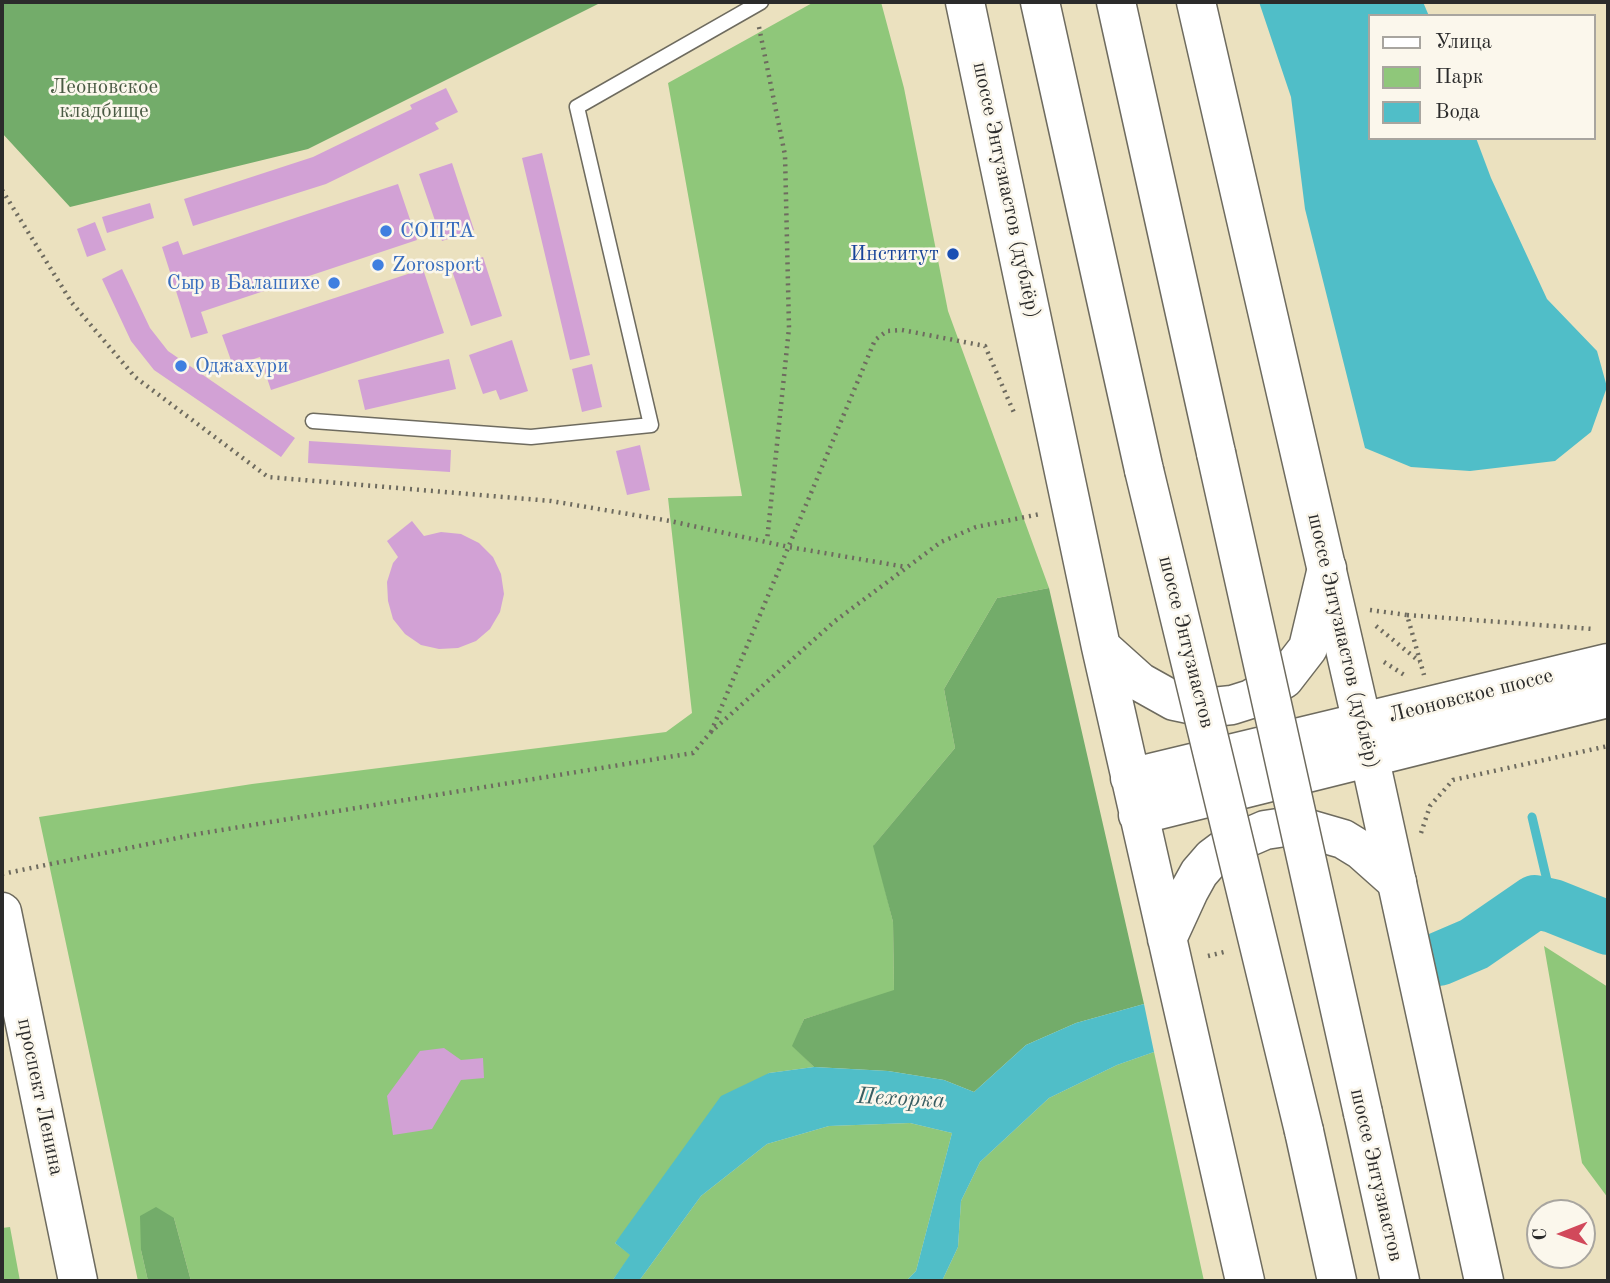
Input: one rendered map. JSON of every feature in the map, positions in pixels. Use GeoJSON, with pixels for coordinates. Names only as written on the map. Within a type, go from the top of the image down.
{"type":"FeatureCollection","features":[{"type":"Feature","properties":{"kind":"main road","name":"шоссе Энтузиастов (дублёр)"},"geometry":{"type":"LineString","coordinates":[[965,2],[1101,647],[1245,1281]]}},
{"type":"Feature","properties":{"kind":"main road","name":"шоссе Энтузиастов"},"geometry":{"type":"LineString","coordinates":[[1040,2],[1144,470],[1304,1132],[1337,1281]]}},
{"type":"Feature","properties":{"kind":"main road","name":"шоссе Энтузиастов"},"geometry":{"type":"LineString","coordinates":[[1116,2],[1400,1281]]}},
{"type":"Feature","properties":{"kind":"main road","name":"шоссе Энтузиастов (дублёр)"},"geometry":{"type":"LineString","coordinates":[[1196,2],[1327,568],[1484,1281]]}},
{"type":"Feature","properties":{"kind":"main road"},"geometry":{"type":"LineString","coordinates":[[1101,647],[1140,682],[1174,701],[1213,707],[1251,699],[1284,678],[1308,648],[1327,568]]}},
{"type":"Feature","properties":{"kind":"main road","name":"Леоновское шоссе"},"geometry":{"type":"LineString","coordinates":[[1365,739],[1602,646]]}},
{"type":"Feature","properties":{"kind":"main road","name":"Леоновское шоссе"},"geometry":{"type":"LineString","coordinates":[[1134,797],[1365,739],[1608,698]]}},
{"type":"Feature","properties":{"kind":"main road"},"geometry":{"type":"LineString","coordinates":[[1167,939],[1199,873],[1212,858],[1228,846],[1265,830],[1305,828],[1334,835],[1361,850],[1397,881]]}},
{"type":"Feature","properties":{"kind":"main road","name":"проспект Ленина"},"geometry":{"type":"LineString","coordinates":[[2,912],[78,1281]]}},
{"type":"Feature","properties":{"kind":"lane"},"geometry":{"type":"LineString","coordinates":[[313,421],[531,437],[651,425],[577,107],[758,4]]}},
{"type":"Feature","properties":{"kind":"path"},"geometry":{"type":"LineString","coordinates":[[758,4],[785,155],[788,248],[789,328],[767,541]]}},
{"type":"Feature","properties":{"kind":"path"},"geometry":{"type":"LineString","coordinates":[[711,732],[865,358],[875,340],[887,331],[902,330],[985,346]]}},
{"type":"Feature","properties":{"kind":"path"},"geometry":{"type":"LineString","coordinates":[[2,874],[197,834],[693,753],[711,732],[835,621],[941,542],[976,527],[1041,514]]}},
{"type":"Feature","properties":{"kind":"path"},"geometry":{"type":"LineString","coordinates":[[789,547],[907,567]]}},
{"type":"Feature","properties":{"kind":"path"},"geometry":{"type":"LineString","coordinates":[[1367,609],[1602,646]]}},
{"type":"Feature","properties":{"kind":"path"},"geometry":{"type":"LineString","coordinates":[[1407,615],[1425,681]]}},
{"type":"Feature","properties":{"kind":"path"},"geometry":{"type":"LineString","coordinates":[[1373,623],[1420,662]]}},
{"type":"Feature","properties":{"kind":"path"},"geometry":{"type":"LineString","coordinates":[[1452,780],[1608,746]]}},
{"type":"Feature","properties":{"kind":"green space","name":"Леоновское кладбище"},"geometry":{"type":"Polygon","coordinates":[[[2,2],[602,2],[308,149],[70,207],[2,133],[2,2]]]}},
{"type":"Feature","properties":{"kind":"green space"},"geometry":{"type":"Polygon","coordinates":[[[814,2],[881,2],[904,88],[948,311],[1049,588],[997,598],[944,689],[955,748],[874,845],[893,922],[894,991],[804,1019],[793,1046],[814,1067],[769,1073],[615,1243],[631,1255],[612,1281],[191,1281],[174,1218],[141,1250],[148,1281],[138,1281],[39,817],[252,784],[666,732],[692,713],[668,498],[742,496],[668,83],[814,2]]]}},
{"type":"Feature","properties":{"kind":"green space"},"geometry":{"type":"Polygon","coordinates":[[[1049,588],[1144,1004],[1076,1023],[1026,1045],[974,1092],[944,1080],[888,1071],[814,1067],[792,1046],[804,1019],[894,990],[893,922],[873,846],[955,748],[944,689],[997,598],[1049,588]]]}},
{"type":"Feature","properties":{"kind":"green space"},"geometry":{"type":"Polygon","coordinates":[[[1544,946],[1608,987],[1608,1198],[1582,1163],[1544,946]]]}},
{"type":"Feature","properties":{"kind":"green space"},"geometry":{"type":"Polygon","coordinates":[[[1154,1052],[1204,1281],[942,1281],[958,1247],[961,1201],[980,1162],[1049,1098],[1117,1065],[1154,1052]]]}},
{"type":"Feature","properties":{"kind":"green space"},"geometry":{"type":"Polygon","coordinates":[[[910,1123],[952,1133],[916,1271],[906,1281],[639,1281],[701,1196],[767,1144],[829,1126],[910,1123]]]}},
{"type":"Feature","properties":{"kind":"green space"},"geometry":{"type":"Polygon","coordinates":[[[156,1207],[174,1218],[191,1281],[148,1281],[141,1250],[140,1216],[156,1207]]]}},
{"type":"Feature","properties":{"kind":"green space"},"geometry":{"type":"Polygon","coordinates":[[[10,1227],[20,1281],[2,1281],[2,1228],[10,1227]]]}},
{"type":"Feature","properties":{"kind":"water"},"geometry":{"type":"Polygon","coordinates":[[[1259,2],[1423,2],[1428,14],[1368,14],[1368,140],[1477,140],[1491,178],[1547,299],[1597,351],[1607,387],[1591,432],[1555,461],[1470,471],[1411,467],[1365,448],[1305,209],[1291,97],[1259,2]]]}},
{"type":"Feature","properties":{"kind":"water"},"geometry":{"type":"Polygon","coordinates":[[[1144,1004],[1154,1052],[1117,1065],[1049,1098],[980,1162],[961,1201],[958,1247],[942,1281],[906,1281],[916,1271],[952,1133],[910,1123],[829,1126],[767,1144],[701,1196],[639,1281],[612,1281],[630,1255],[615,1243],[721,1096],[769,1073],[814,1067],[888,1071],[944,1080],[974,1092],[1026,1045],[1076,1023],[1144,1004]]]}},
{"type":"Feature","properties":{"kind":"building"},"geometry":{"type":"Polygon","coordinates":[[[446,88],[458,112],[435,123],[439,129],[326,184],[193,226],[184,199],[313,157],[412,109],[410,105],[446,88]]]}},
{"type":"Feature","properties":{"kind":"building"},"geometry":{"type":"Polygon","coordinates":[[[542,153],[590,355],[570,360],[522,158],[542,153]]]}},
{"type":"Feature","properties":{"kind":"building"},"geometry":{"type":"Polygon","coordinates":[[[452,163],[474,230],[442,241],[419,174],[452,163]]]}},
{"type":"Feature","properties":{"kind":"building"},"geometry":{"type":"Polygon","coordinates":[[[398,184],[417,240],[201,312],[208,333],[191,338],[162,247],[178,241],[183,255],[398,184]]]}},
{"type":"Feature","properties":{"kind":"building"},"geometry":{"type":"Polygon","coordinates":[[[150,203],[154,218],[107,233],[102,217],[150,203]]]}},
{"type":"Feature","properties":{"kind":"building"},"geometry":{"type":"Polygon","coordinates":[[[95,222],[106,250],[87,257],[77,229],[95,222]]]}},
{"type":"Feature","properties":{"kind":"building"},"geometry":{"type":"Polygon","coordinates":[[[483,257],[502,316],[471,326],[451,268],[483,257]]]}},
{"type":"Feature","properties":{"kind":"building"},"geometry":{"type":"Polygon","coordinates":[[[122,269],[150,328],[168,351],[295,438],[281,457],[154,370],[131,341],[102,279],[122,269]]]}},
{"type":"Feature","properties":{"kind":"building"},"geometry":{"type":"Polygon","coordinates":[[[423,269],[444,333],[271,390],[260,357],[233,366],[222,335],[423,269]]]}},
{"type":"Feature","properties":{"kind":"building"},"geometry":{"type":"Polygon","coordinates":[[[512,340],[528,391],[500,400],[496,390],[483,394],[469,355],[512,340]]]}},
{"type":"Feature","properties":{"kind":"building"},"geometry":{"type":"Polygon","coordinates":[[[449,359],[456,389],[365,410],[358,380],[449,359]]]}},
{"type":"Feature","properties":{"kind":"building"},"geometry":{"type":"Polygon","coordinates":[[[592,364],[602,407],[582,412],[572,369],[592,364]]]}},
{"type":"Feature","properties":{"kind":"building"},"geometry":{"type":"Polygon","coordinates":[[[309,441],[451,450],[450,472],[308,463],[309,441]]]}},
{"type":"Feature","properties":{"kind":"building"},"geometry":{"type":"Polygon","coordinates":[[[640,445],[650,490],[627,495],[616,451],[640,445]]]}},
{"type":"Feature","properties":{"kind":"building"},"geometry":{"type":"Polygon","coordinates":[[[412,521],[424,536],[441,532],[461,534],[479,543],[493,557],[501,574],[504,594],[500,612],[490,629],[476,641],[458,648],[439,649],[421,645],[405,634],[393,619],[387,582],[393,563],[398,557],[387,541],[412,521]]]}},
{"type":"Feature","properties":{"kind":"building"},"geometry":{"type":"Polygon","coordinates":[[[444,1048],[461,1060],[483,1058],[484,1078],[461,1080],[432,1129],[393,1135],[387,1096],[420,1051],[444,1048]]]}},
{"type":"Feature","properties":{"kind":"waterway"},"geometry":{"type":"LineString","coordinates":[[1532,817],[1553,906]]}},
{"type":"Feature","properties":{"kind":"waterway","name":"Пехорка"},"geometry":{"type":"LineString","coordinates":[[1439,959],[1474,944],[1535,902],[1553,906],[1608,928]]}},
{"type":"Feature","properties":{"kind":"place","name":"СОПТА"},"geometry":{"type":"Point","coordinates":[386,231]}},
{"type":"Feature","properties":{"kind":"place","name":"Институт"},"geometry":{"type":"Point","coordinates":[953,254]}},
{"type":"Feature","properties":{"kind":"place","name":"Zorosport"},"geometry":{"type":"Point","coordinates":[378,265]}},
{"type":"Feature","properties":{"kind":"place","name":"Сыр в Балашихе"},"geometry":{"type":"Point","coordinates":[334,283]}},
{"type":"Feature","properties":{"kind":"place","name":"Оджахури"},"geometry":{"type":"Point","coordinates":[181,366]}}]}
